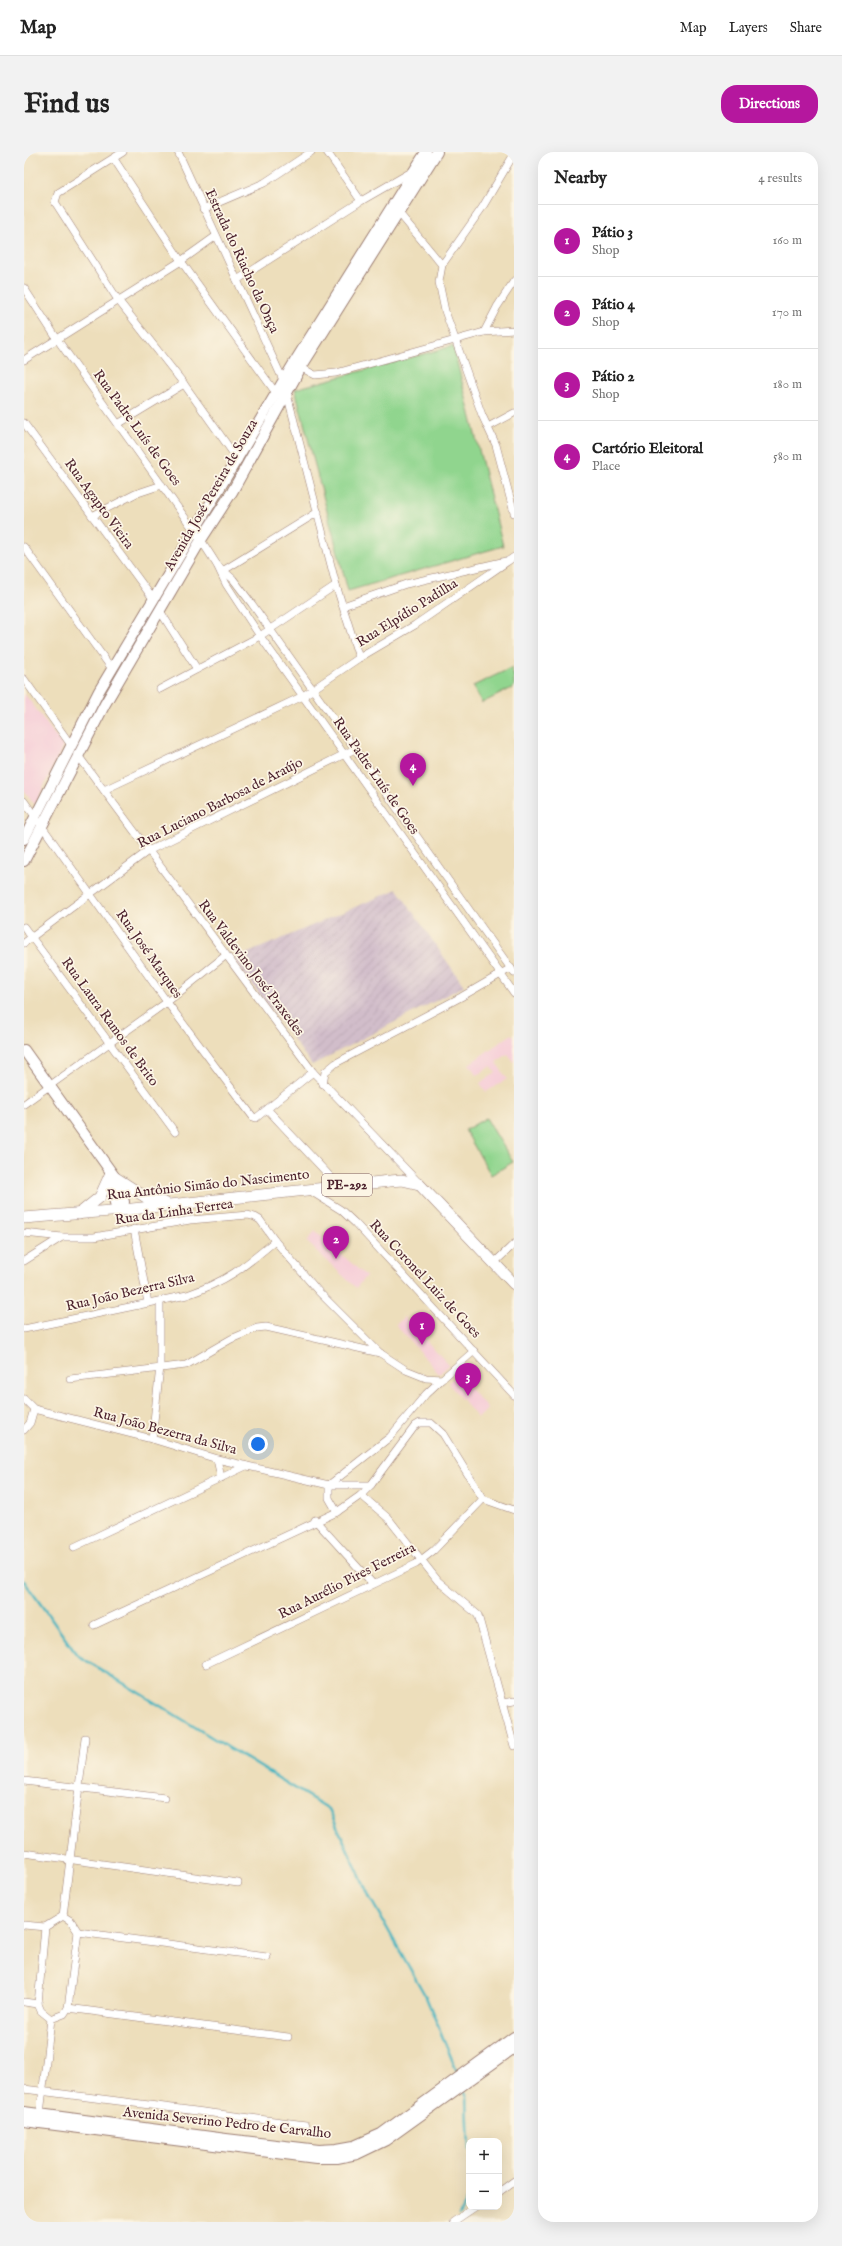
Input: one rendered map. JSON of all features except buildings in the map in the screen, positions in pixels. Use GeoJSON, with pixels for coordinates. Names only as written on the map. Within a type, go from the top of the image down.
{"type":"FeatureCollection","features":[{"type":"Feature","properties":{"kind":"main road"},"geometry":{"type":"LineString","coordinates":[[79,1214],[100,1197],[112,1174],[147,1198],[169,1205]]}},
{"type":"Feature","properties":{"kind":"main road","name":"Rua Antônio Simão do Nascimento"},"geometry":{"type":"LineString","coordinates":[[24,1218],[122,1210],[402,1180],[419,1184]]}},
{"type":"Feature","properties":{"kind":"main road"},"geometry":{"type":"LineString","coordinates":[[419,1184],[514,1284]]}},
{"type":"Feature","properties":{"kind":"street"},"geometry":{"type":"LineString","coordinates":[[123,152],[58,193],[55,198],[55,202],[118,300],[184,384],[238,460]]}},
{"type":"Feature","properties":{"kind":"street","name":"Estrada do Riacho da Onça"},"geometry":{"type":"LineString","coordinates":[[178,152],[284,382],[336,585],[359,658]]}},
{"type":"Feature","properties":{"kind":"street"},"geometry":{"type":"LineString","coordinates":[[204,209],[264,183],[311,152]]}},
{"type":"Feature","properties":{"kind":"street"},"geometry":{"type":"LineString","coordinates":[[327,152],[361,201]]}},
{"type":"Feature","properties":{"kind":"street","name":"Avenida José Pereira de Souza"},"geometry":{"type":"LineString","coordinates":[[24,839],[71,745],[112,669],[154,600],[198,536],[232,492],[286,392],[297,366],[426,152]]}},
{"type":"Feature","properties":{"kind":"street","name":"Avenida José Pereira de Souza"},"geometry":{"type":"LineString","coordinates":[[24,861],[77,754],[160,611],[238,460],[276,393],[297,366],[399,213],[437,152]]}},
{"type":"Feature","properties":{"kind":"street"},"geometry":{"type":"LineString","coordinates":[[514,154],[482,208],[442,265],[439,272],[440,291],[503,467],[514,512]]}},
{"type":"Feature","properties":{"kind":"street"},"geometry":{"type":"LineString","coordinates":[[114,159],[181,261],[276,393]]}},
{"type":"Feature","properties":{"kind":"street"},"geometry":{"type":"LineString","coordinates":[[237,280],[361,201],[414,170]]}},
{"type":"Feature","properties":{"kind":"street"},"geometry":{"type":"LineString","coordinates":[[399,213],[442,265]]}},
{"type":"Feature","properties":{"kind":"street"},"geometry":{"type":"LineString","coordinates":[[24,360],[181,261],[216,236]]}},
{"type":"Feature","properties":{"kind":"street"},"geometry":{"type":"LineString","coordinates":[[484,332],[497,307],[514,281]]}},
{"type":"Feature","properties":{"kind":"street","name":"Rua Padre Luís de Goes"},"geometry":{"type":"LineString","coordinates":[[24,288],[57,340],[162,485],[217,565],[270,628],[512,970]]}},
{"type":"Feature","properties":{"kind":"street"},"geometry":{"type":"LineString","coordinates":[[297,366],[315,375],[336,373],[484,332],[514,330]]}},
{"type":"Feature","properties":{"kind":"street"},"geometry":{"type":"LineString","coordinates":[[118,424],[184,384]]}},
{"type":"Feature","properties":{"kind":"street"},"geometry":{"type":"LineString","coordinates":[[488,427],[514,413]]}},
{"type":"Feature","properties":{"kind":"street","name":"Rua Agapto Vieira"},"geometry":{"type":"LineString","coordinates":[[24,423],[154,600]]}},
{"type":"Feature","properties":{"kind":"street"},"geometry":{"type":"LineString","coordinates":[[92,516],[135,494],[162,485]]}},
{"type":"Feature","properties":{"kind":"street"},"geometry":{"type":"LineString","coordinates":[[222,571],[318,512]]}},
{"type":"Feature","properties":{"kind":"street"},"geometry":{"type":"LineString","coordinates":[[24,547],[112,669]]}},
{"type":"Feature","properties":{"kind":"street"},"geometry":{"type":"LineString","coordinates":[[343,606],[406,584],[512,559]]}},
{"type":"Feature","properties":{"kind":"street","name":"Rua Elpídio Padilha"},"geometry":{"type":"LineString","coordinates":[[104,790],[303,696],[359,658],[415,625],[512,559]]}},
{"type":"Feature","properties":{"kind":"street","name":"Rua Padre Luís de Goes"},"geometry":{"type":"LineString","coordinates":[[222,571],[260,636],[514,993]]}},
{"type":"Feature","properties":{"kind":"street"},"geometry":{"type":"LineString","coordinates":[[160,689],[260,636],[336,585]]}},
{"type":"Feature","properties":{"kind":"street"},"geometry":{"type":"LineString","coordinates":[[160,611],[197,669]]}},
{"type":"Feature","properties":{"kind":"street"},"geometry":{"type":"LineString","coordinates":[[24,679],[71,745]]}},
{"type":"Feature","properties":{"kind":"street","name":"Rua Luciano Barbosa de Araújo"},"geometry":{"type":"LineString","coordinates":[[24,943],[90,892],[148,851],[355,749]]}},
{"type":"Feature","properties":{"kind":"street","name":"Rua Valdevino José Praxedes"},"geometry":{"type":"LineString","coordinates":[[77,754],[313,1072],[419,1184]]}},
{"type":"Feature","properties":{"kind":"street","name":"Rua José Marques"},"geometry":{"type":"LineString","coordinates":[[24,801],[167,1002],[253,1117],[256,1118],[268,1110]]}},
{"type":"Feature","properties":{"kind":"street","name":"Rua Laura Ramos de Brito"},"geometry":{"type":"LineString","coordinates":[[24,927],[175,1132]]}},
{"type":"Feature","properties":{"kind":"street"},"geometry":{"type":"LineString","coordinates":[[24,1104],[108,1042],[167,1002],[226,956]]}},
{"type":"Feature","properties":{"kind":"street"},"geometry":{"type":"LineString","coordinates":[[323,1084],[325,1072],[336,1063],[512,970]]}},
{"type":"Feature","properties":{"kind":"street"},"geometry":{"type":"LineString","coordinates":[[24,1050],[50,1084],[121,1187],[122,1210]]}},
{"type":"Feature","properties":{"kind":"street"},"geometry":{"type":"LineString","coordinates":[[313,1072],[268,1110],[339,1186]]}},
{"type":"Feature","properties":{"kind":"street","name":"Rua Coronel Luiz de Goes"},"geometry":{"type":"LineString","coordinates":[[309,1189],[341,1210],[355,1223],[514,1395]]}},
{"type":"Feature","properties":{"kind":"street","name":"Rua da Linha Ferrea"},"geometry":{"type":"LineString","coordinates":[[24,1233],[62,1237],[94,1237],[190,1220],[248,1215],[260,1220],[275,1241],[318,1291],[380,1353],[406,1370],[426,1378],[442,1379]]}},
{"type":"Feature","properties":{"kind":"street"},"geometry":{"type":"LineString","coordinates":[[134,1229],[148,1303]]}},
{"type":"Feature","properties":{"kind":"street"},"geometry":{"type":"LineString","coordinates":[[24,1261],[62,1237]]}},
{"type":"Feature","properties":{"kind":"street","name":"Rua João Bezerra Silva"},"geometry":{"type":"LineString","coordinates":[[24,1329],[187,1295],[233,1276],[275,1241]]}},
{"type":"Feature","properties":{"kind":"street"},"geometry":{"type":"LineString","coordinates":[[494,1263],[514,1244]]}},
{"type":"Feature","properties":{"kind":"street"},"geometry":{"type":"LineString","coordinates":[[152,1439],[160,1367],[160,1301]]}},
{"type":"Feature","properties":{"kind":"street"},"geometry":{"type":"LineString","coordinates":[[70,1379],[190,1364],[216,1346],[248,1331],[266,1327],[380,1353]]}},
{"type":"Feature","properties":{"kind":"street"},"geometry":{"type":"LineString","coordinates":[[337,1512],[329,1498],[329,1486],[390,1436],[426,1394],[474,1351]]}},
{"type":"Feature","properties":{"kind":"street","name":"Rua João Bezerra da Silva"},"geometry":{"type":"LineString","coordinates":[[25,1401],[34,1409],[152,1439],[217,1459],[329,1486],[370,1485]]}},
{"type":"Feature","properties":{"kind":"street"},"geometry":{"type":"LineString","coordinates":[[24,1430],[30,1423],[34,1409]]}},
{"type":"Feature","properties":{"kind":"street"},"geometry":{"type":"LineString","coordinates":[[94,1625],[316,1520],[337,1512],[361,1495],[395,1454],[410,1431],[420,1423],[426,1422],[436,1427],[443,1434],[483,1499],[514,1510]]}},
{"type":"Feature","properties":{"kind":"street"},"geometry":{"type":"LineString","coordinates":[[217,1459],[221,1478]]}},
{"type":"Feature","properties":{"kind":"street"},"geometry":{"type":"LineString","coordinates":[[74,1547],[246,1466]]}},
{"type":"Feature","properties":{"kind":"street"},"geometry":{"type":"LineString","coordinates":[[361,1495],[388,1518],[438,1581],[478,1615],[514,1746]]}},
{"type":"Feature","properties":{"kind":"street","name":"Rua Aurélio Pires Ferreira"},"geometry":{"type":"LineString","coordinates":[[206,1664],[374,1584],[421,1559],[434,1550],[483,1499]]}},
{"type":"Feature","properties":{"kind":"street"},"geometry":{"type":"LineString","coordinates":[[316,1520],[374,1584]]}},
{"type":"Feature","properties":{"kind":"street"},"geometry":{"type":"LineString","coordinates":[[503,1703],[514,1701]]}},
{"type":"Feature","properties":{"kind":"street"},"geometry":{"type":"LineString","coordinates":[[63,1916],[85,1738]]}},
{"type":"Feature","properties":{"kind":"street"},"geometry":{"type":"LineString","coordinates":[[24,1780],[165,1798]]}},
{"type":"Feature","properties":{"kind":"street"},"geometry":{"type":"LineString","coordinates":[[24,1853],[238,1883]]}},
{"type":"Feature","properties":{"kind":"street"},"geometry":{"type":"LineString","coordinates":[[24,1925],[45,1927],[63,1916]]}},
{"type":"Feature","properties":{"kind":"street"},"geometry":{"type":"LineString","coordinates":[[51,2019],[64,2014],[68,2008],[78,1932],[72,1921],[63,1916]]}},
{"type":"Feature","properties":{"kind":"street"},"geometry":{"type":"LineString","coordinates":[[45,1927],[38,2004],[41,2011],[51,2019]]}},
{"type":"Feature","properties":{"kind":"street"},"geometry":{"type":"LineString","coordinates":[[78,1932],[267,1957]]}},
{"type":"Feature","properties":{"kind":"street"},"geometry":{"type":"LineString","coordinates":[[24,2002],[38,2004]]}},
{"type":"Feature","properties":{"kind":"street"},"geometry":{"type":"LineString","coordinates":[[68,2008],[288,2037]]}},
{"type":"Feature","properties":{"kind":"street"},"geometry":{"type":"LineString","coordinates":[[40,2114],[51,2019]]}},
{"type":"Feature","properties":{"kind":"street","name":"Avenida Severino Pedro de Carvalho"},"geometry":{"type":"LineString","coordinates":[[473,2072],[514,2037]]}},
{"type":"Feature","properties":{"kind":"street","name":"Avenida Severino Pedro de Carvalho"},"geometry":{"type":"LineString","coordinates":[[24,2112],[226,2139],[320,2150],[337,2149],[354,2146],[381,2134],[473,2072],[514,2048]]}},
{"type":"Feature","properties":{"kind":"street","name":"Avenida Severino Pedro de Carvalho"},"geometry":{"type":"LineString","coordinates":[[24,2121],[237,2149],[316,2158],[337,2158],[372,2149],[386,2140],[457,2083]]}},
{"type":"Feature","properties":{"kind":"street"},"geometry":{"type":"LineString","coordinates":[[24,2089],[306,2124]]}},
{"type":"Feature","properties":{"kind":"street"},"geometry":{"type":"LineString","coordinates":[[502,2190],[514,2181]]}},
{"type":"Feature","properties":{"kind":"street"},"geometry":{"type":"LineString","coordinates":[[453,2222],[471,2210]]}},
{"type":"Feature","properties":{"kind":"shaded area"},"geometry":{"type":"Polygon","coordinates":[[[24,693],[63,746],[35,805],[24,790],[24,693]]]}},
{"type":"Feature","properties":{"kind":"shaded area"},"geometry":{"type":"Polygon","coordinates":[[[397,889],[464,986],[312,1065],[234,959],[397,889]]]}},
{"type":"Feature","properties":{"kind":"shaded area"},"geometry":{"type":"Polygon","coordinates":[[[512,1034],[514,1037],[514,1062],[508,1054],[496,1062],[507,1079],[486,1092],[480,1083],[496,1073],[491,1066],[477,1075],[469,1064],[512,1034]]]}},
{"type":"Feature","properties":{"kind":"shaded area"},"geometry":{"type":"Polygon","coordinates":[[[315,1231],[366,1276],[356,1288],[307,1242],[315,1231]]]}},
{"type":"Feature","properties":{"kind":"shaded area"},"geometry":{"type":"Polygon","coordinates":[[[404,1317],[449,1365],[439,1374],[396,1325],[404,1317]]]}},
{"type":"Feature","properties":{"kind":"shaded area"},"geometry":{"type":"Polygon","coordinates":[[[458,1374],[488,1409],[478,1418],[448,1383],[458,1374]]]}},
{"type":"Feature","properties":{"kind":"green space"},"geometry":{"type":"Polygon","coordinates":[[[453,346],[503,546],[348,591],[295,389],[453,346]]]}},
{"type":"Feature","properties":{"kind":"green space"},"geometry":{"type":"Polygon","coordinates":[[[511,668],[514,677],[514,687],[482,703],[473,686],[511,668]]]}},
{"type":"Feature","properties":{"kind":"green space"},"geometry":{"type":"Polygon","coordinates":[[[486,1118],[513,1162],[491,1175],[465,1130],[486,1118]]]}},
{"type":"Feature","properties":{"kind":"waterway"},"geometry":{"type":"LineString","coordinates":[[24,1581],[77,1655],[329,1809],[370,1898],[426,1997],[458,2074]]}},
{"type":"Feature","properties":{"kind":"waterway"},"geometry":{"type":"LineString","coordinates":[[463,2088],[467,2097],[469,2138]]}},
{"type":"Feature","properties":{"kind":"waterway"},"geometry":{"type":"LineString","coordinates":[[459,2215],[466,2202]]}},
{"type":"Feature","properties":{"kind":"place","name":"Cartório Eleitoral"},"geometry":{"type":"Point","coordinates":[413,786]}},
{"type":"Feature","properties":{"kind":"place","name":"Pátio 4"},"geometry":{"type":"Point","coordinates":[336,1259]}},
{"type":"Feature","properties":{"kind":"place","name":"Pátio 3"},"geometry":{"type":"Point","coordinates":[422,1345]}},
{"type":"Feature","properties":{"kind":"place","name":"Pátio 2"},"geometry":{"type":"Point","coordinates":[468,1396]}}]}
